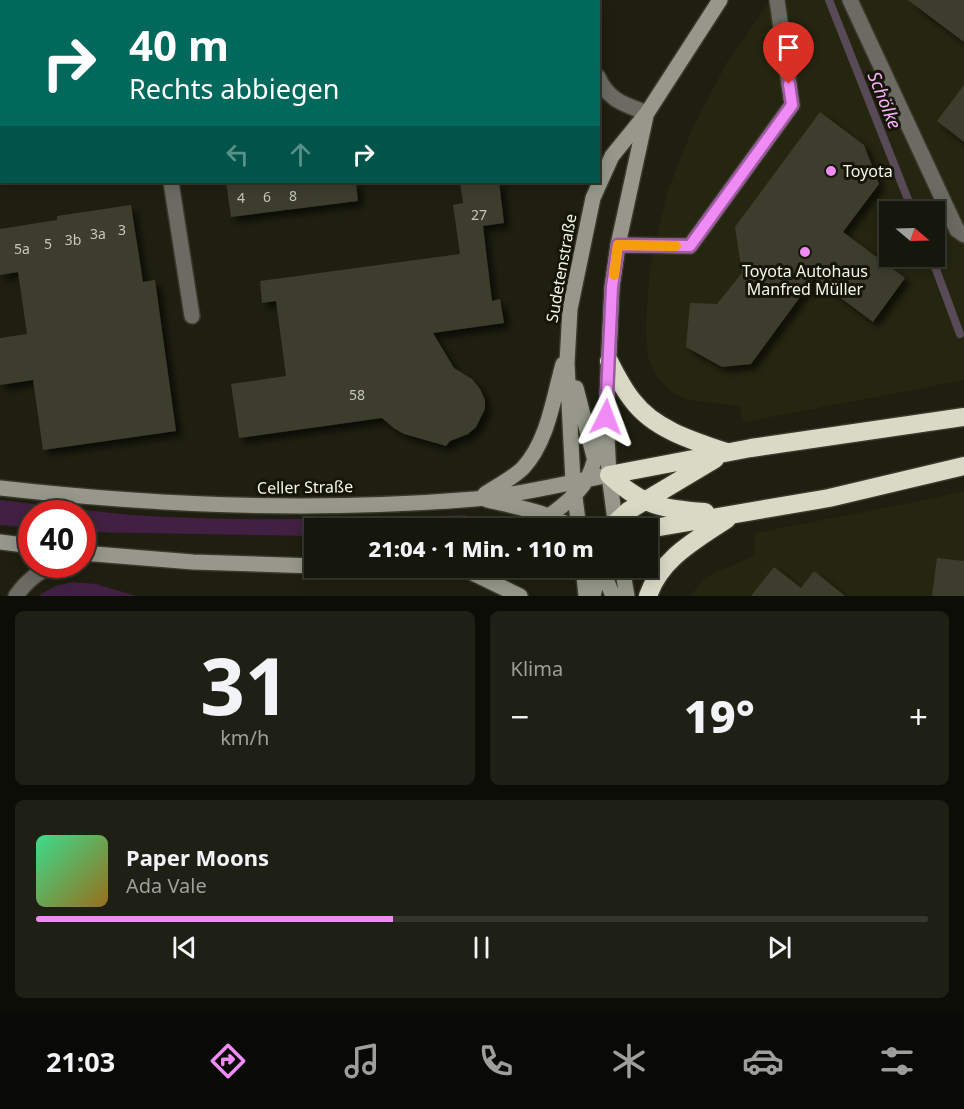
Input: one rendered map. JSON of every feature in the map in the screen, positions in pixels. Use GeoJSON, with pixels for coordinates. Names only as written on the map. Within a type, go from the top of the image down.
{"type":"FeatureCollection","features":[{"type":"Feature","properties":{"kind":"highway"},"geometry":{"type":"LineString","coordinates":[[609,361],[621,383],[644,413],[671,430],[727,453]]}},
{"type":"Feature","properties":{"kind":"highway"},"geometry":{"type":"LineString","coordinates":[[609,475],[727,453],[964,417]]}},
{"type":"Feature","properties":{"kind":"highway"},"geometry":{"type":"LineString","coordinates":[[621,518],[628,511],[727,453]]}},
{"type":"Feature","properties":{"kind":"highway"},"geometry":{"type":"LineString","coordinates":[[658,527],[829,498],[964,466]]}},
{"type":"Feature","properties":{"kind":"highway"},"geometry":{"type":"LineString","coordinates":[[609,475],[643,502],[665,508],[734,514]]}},
{"type":"Feature","properties":{"kind":"highway"},"geometry":{"type":"LineString","coordinates":[[648,596],[655,578],[667,562],[734,514]]}},
{"type":"Feature","properties":{"kind":"street","name":"Sudetenstraße"},"geometry":{"type":"LineString","coordinates":[[600,183],[612,156],[647,113],[720,0]]}},
{"type":"Feature","properties":{"kind":"street"},"geometry":{"type":"LineString","coordinates":[[618,245],[690,246],[792,105],[777,0]]}},
{"type":"Feature","properties":{"kind":"street"},"geometry":{"type":"LineString","coordinates":[[850,0],[962,229]]}},
{"type":"Feature","properties":{"kind":"street"},"geometry":{"type":"LineString","coordinates":[[600,81],[604,89],[616,101],[647,113]]}},
{"type":"Feature","properties":{"kind":"street","name":"Sudetenstraße"},"geometry":{"type":"LineString","coordinates":[[613,518],[606,417],[612,287],[618,245],[647,113]]}},
{"type":"Feature","properties":{"kind":"street"},"geometry":{"type":"LineString","coordinates":[[171,183],[192,316]]}},
{"type":"Feature","properties":{"kind":"street","name":"Sudetenstraße"},"geometry":{"type":"LineString","coordinates":[[579,518],[567,347],[570,309],[593,198],[600,183]]}},
{"type":"Feature","properties":{"kind":"street"},"geometry":{"type":"LineString","coordinates":[[567,347],[584,425],[594,458],[609,475]]}},
{"type":"Feature","properties":{"kind":"street"},"geometry":{"type":"LineString","coordinates":[[478,498],[521,470],[537,448],[544,434],[567,347]]}},
{"type":"Feature","properties":{"kind":"street"},"geometry":{"type":"LineString","coordinates":[[546,518],[578,485],[594,458],[606,417]]}},
{"type":"Feature","properties":{"kind":"street","name":"Celler Straße"},"geometry":{"type":"LineString","coordinates":[[0,488],[208,505],[318,506],[478,498],[578,485],[609,475]]}},
{"type":"Feature","properties":{"kind":"street"},"geometry":{"type":"LineString","coordinates":[[478,498],[553,518]]}},
{"type":"Feature","properties":{"kind":"street"},"geometry":{"type":"LineString","coordinates":[[0,542],[18,544]]}},
{"type":"Feature","properties":{"kind":"street"},"geometry":{"type":"LineString","coordinates":[[96,554],[193,562],[304,566]]}},
{"type":"Feature","properties":{"kind":"street"},"geometry":{"type":"LineString","coordinates":[[16,596],[24,584],[32,578]]}},
{"type":"Feature","properties":{"kind":"street"},"geometry":{"type":"LineString","coordinates":[[483,578],[520,596]]}},
{"type":"Feature","properties":{"kind":"street"},"geometry":{"type":"LineString","coordinates":[[584,578],[586,596]]}},
{"type":"Feature","properties":{"kind":"street"},"geometry":{"type":"LineString","coordinates":[[593,596],[597,578]]}},
{"type":"Feature","properties":{"kind":"street"},"geometry":{"type":"LineString","coordinates":[[605,578],[613,596]]}},
{"type":"Feature","properties":{"kind":"street"},"geometry":{"type":"LineString","coordinates":[[624,578],[627,596]]}},
{"type":"Feature","properties":{"kind":"shaded area"},"geometry":{"type":"Polygon","coordinates":[[[771,0],[964,0],[964,380],[743,422],[740,406],[688,400],[673,393],[658,378],[648,358],[646,333],[650,268],[668,190],[693,127],[727,62],[771,0]]]}},
{"type":"Feature","properties":{"kind":"shaded area"},"geometry":{"type":"Polygon","coordinates":[[[964,491],[964,596],[690,596],[706,577],[754,556],[755,533],[964,491]]]}},
{"type":"Feature","properties":{"kind":"shaded area"},"geometry":{"type":"Polygon","coordinates":[[[0,500],[18,502],[18,527],[0,525],[0,500]]]}},
{"type":"Feature","properties":{"kind":"shaded area"},"geometry":{"type":"Polygon","coordinates":[[[96,512],[230,519],[304,519],[304,536],[96,532],[96,512]]]}},
{"type":"Feature","properties":{"kind":"shaded area"},"geometry":{"type":"Polygon","coordinates":[[[466,515],[466,518],[365,518],[466,515]]]}},
{"type":"Feature","properties":{"kind":"shaded area"},"geometry":{"type":"Polygon","coordinates":[[[73,582],[95,584],[137,596],[38,596],[55,586],[73,582]]]}},
{"type":"Feature","properties":{"kind":"building"},"geometry":{"type":"Polygon","coordinates":[[[908,0],[964,0],[964,42],[908,0]]]}},
{"type":"Feature","properties":{"kind":"building"},"geometry":{"type":"Polygon","coordinates":[[[964,85],[964,142],[937,121],[964,85]]]}},
{"type":"Feature","properties":{"kind":"building","name":"Toyota Autohaus Manfred Müller"},"geometry":{"type":"Polygon","coordinates":[[[820,112],[864,145],[879,184],[843,232],[879,259],[879,267],[890,267],[905,278],[873,322],[814,278],[751,364],[722,367],[686,347],[690,303],[717,304],[742,273],[735,227],[820,112]]]}},
{"type":"Feature","properties":{"kind":"building"},"geometry":{"type":"Polygon","coordinates":[[[226,183],[356,183],[358,201],[231,217],[226,183]]]}},
{"type":"Feature","properties":{"kind":"building"},"geometry":{"type":"Polygon","coordinates":[[[460,183],[499,183],[504,223],[483,226],[492,301],[500,299],[504,323],[433,333],[454,368],[472,379],[480,389],[485,400],[485,409],[476,427],[468,434],[450,441],[446,446],[404,434],[382,418],[239,438],[231,384],[286,376],[276,301],[262,303],[260,281],[460,254],[453,205],[463,203],[460,183]]]}},
{"type":"Feature","properties":{"kind":"building"},"geometry":{"type":"Polygon","coordinates":[[[131,205],[143,282],[155,280],[176,431],[43,450],[33,380],[0,385],[0,338],[27,334],[18,272],[0,275],[0,229],[57,220],[57,216],[131,205]]]}},
{"type":"Feature","properties":{"kind":"building"},"geometry":{"type":"Polygon","coordinates":[[[937,558],[964,561],[964,596],[932,596],[937,558]]]}},
{"type":"Feature","properties":{"kind":"building"},"geometry":{"type":"Polygon","coordinates":[[[774,567],[801,588],[814,571],[845,596],[751,596],[774,567]]]}},
{"type":"Feature","properties":{"kind":"waterway","name":"Schölke"},"geometry":{"type":"LineString","coordinates":[[829,0],[909,201]]}},
{"type":"Feature","properties":{"kind":"waterway","name":"Schölke"},"geometry":{"type":"LineString","coordinates":[[935,267],[960,334]]}},
{"type":"Feature","properties":{"kind":"slow traffic"},"geometry":{"type":"LineString","coordinates":[[614,275],[618,245],[676,246]]}},
{"type":"Feature","properties":{"kind":"place","name":"Toyota"},"geometry":{"type":"Point","coordinates":[831,171]}},
{"type":"Feature","properties":{"kind":"place","name":"Toyota Autohaus Manfred Müller"},"geometry":{"type":"Point","coordinates":[805,252]}},
{"type":"Feature","properties":{"kind":"route"},"geometry":{"type":"LineString","coordinates":[[606,417],[612,287],[618,245],[690,246],[792,105],[789,84]]}}]}
